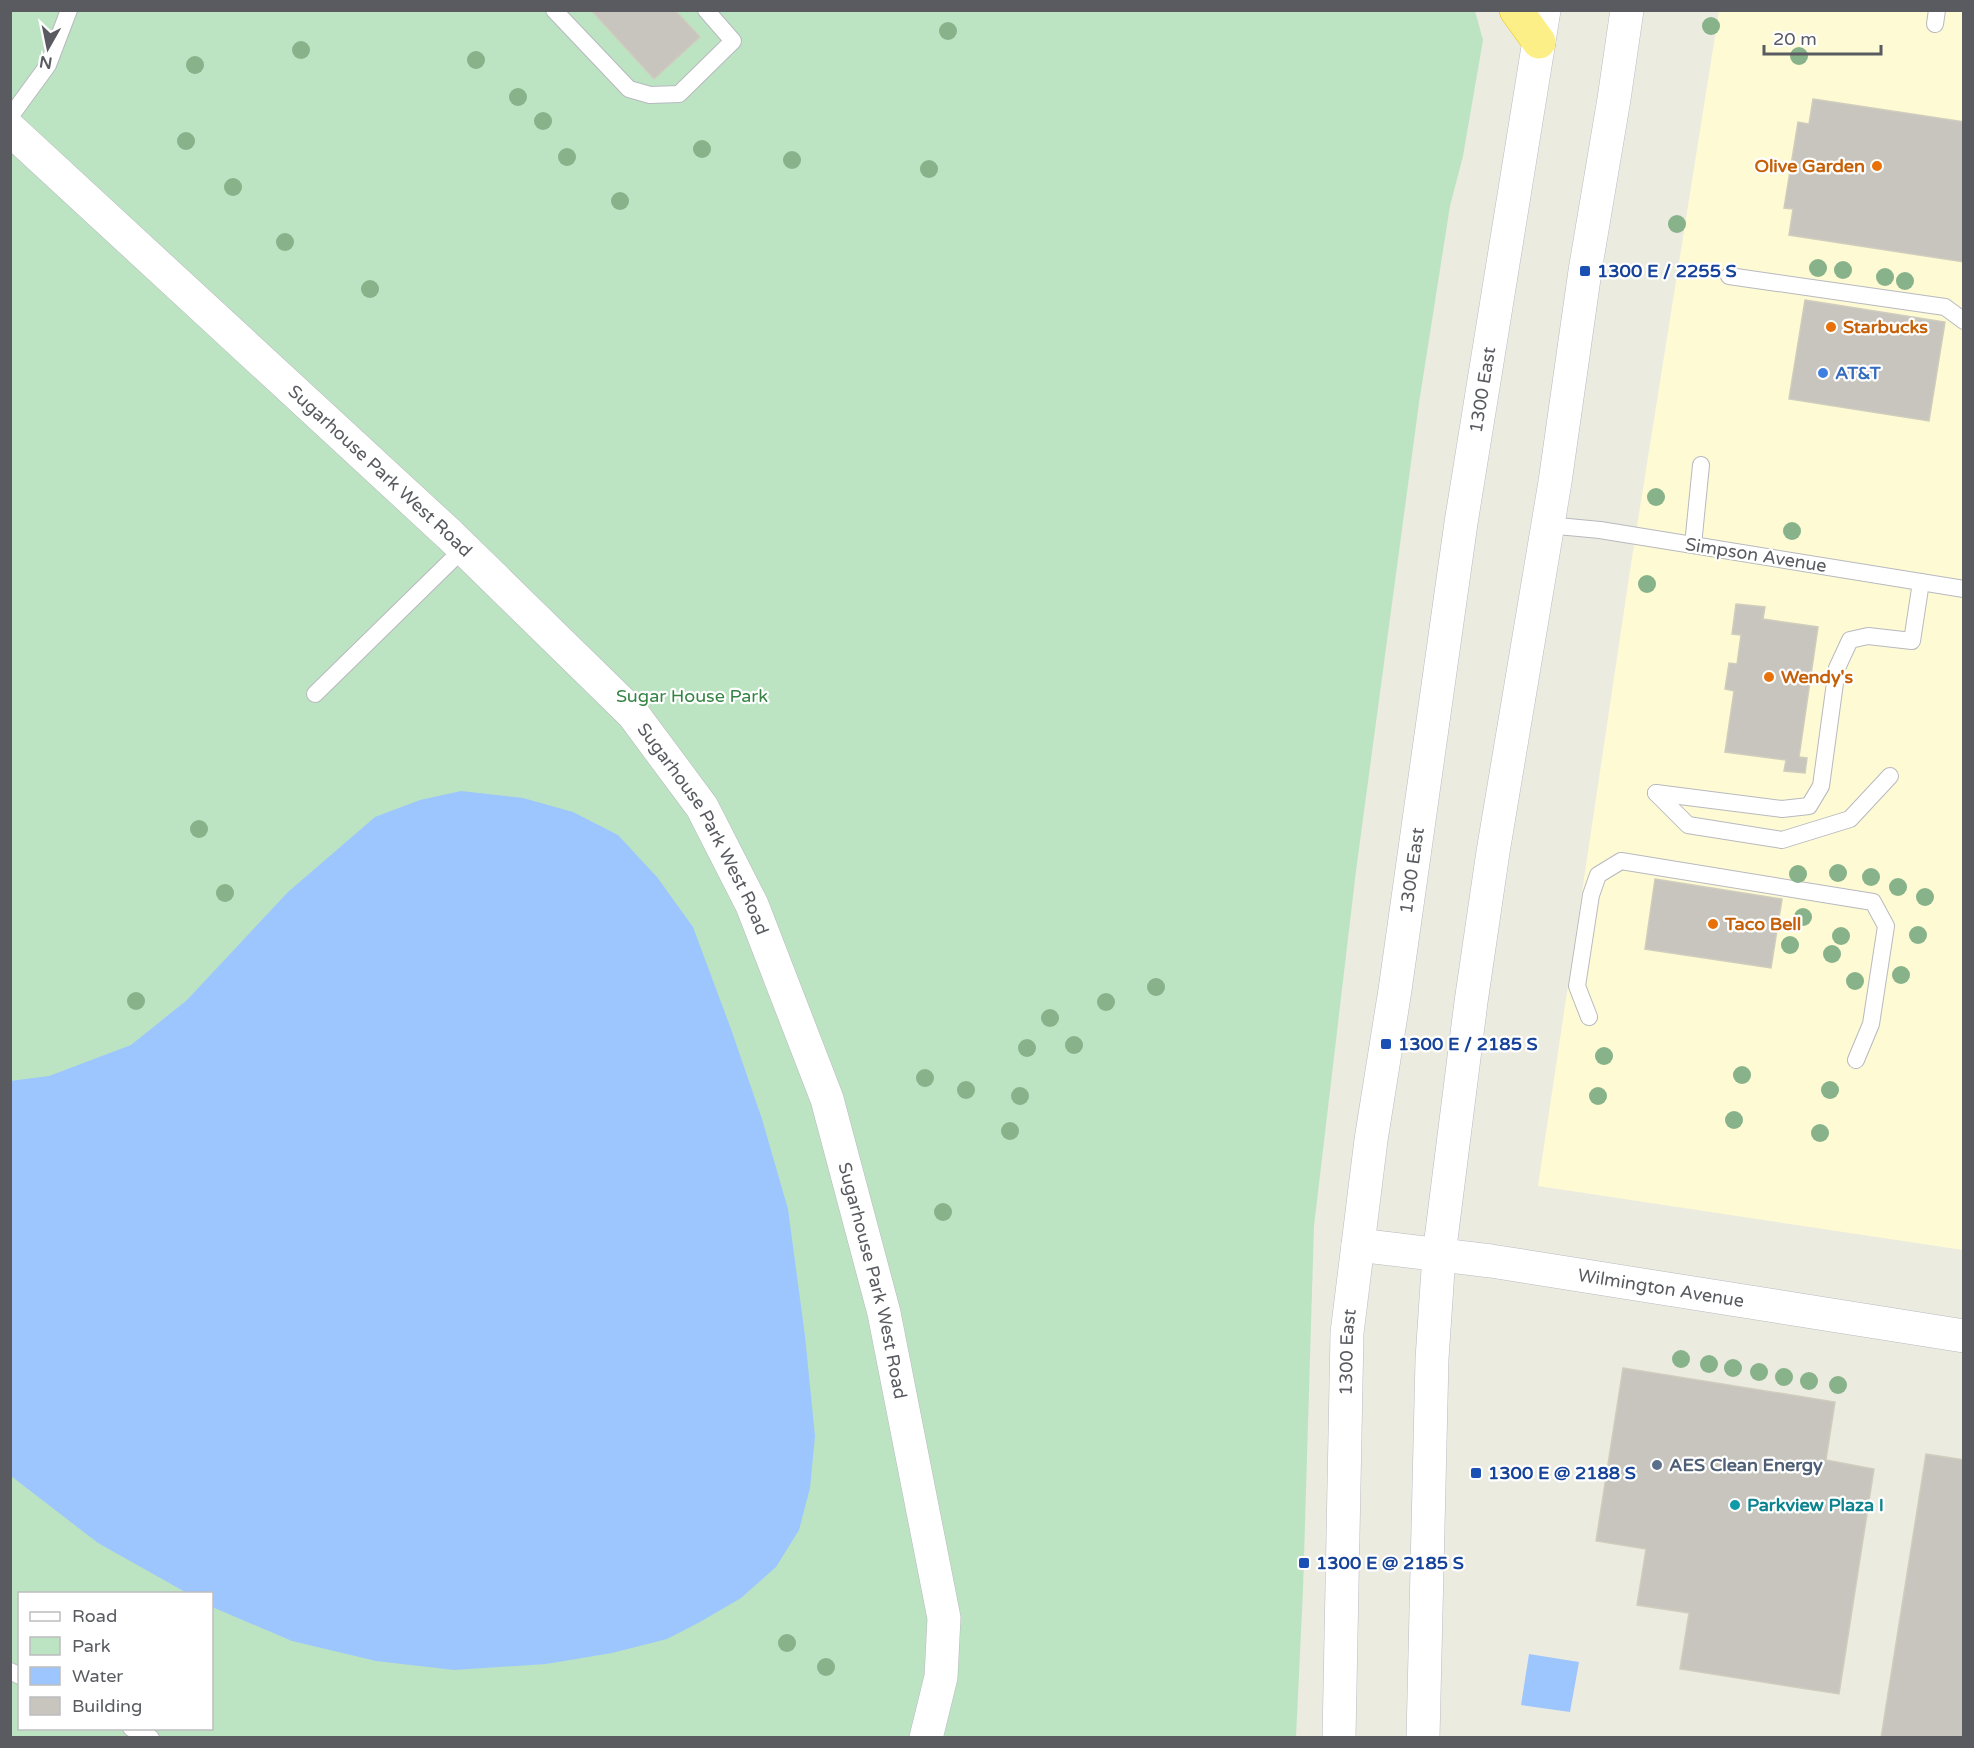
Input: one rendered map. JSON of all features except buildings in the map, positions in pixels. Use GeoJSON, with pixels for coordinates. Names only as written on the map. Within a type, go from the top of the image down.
{"type":"FeatureCollection","features":[{"type":"Feature","properties":{"kind":"highway"},"geometry":{"type":"LineString","coordinates":[[1516,10],[1542,26]]}},
{"type":"Feature","properties":{"kind":"main road"},"geometry":{"type":"LineString","coordinates":[[1423,1737],[1432,1350],[1439,1254],[1493,852],[1547,525],[1627,10]]}},
{"type":"Feature","properties":{"kind":"main road","name":"1300 East"},"geometry":{"type":"LineString","coordinates":[[1339,1737],[1347,1333],[1371,1140],[1461,522],[1542,26]]}},
{"type":"Feature","properties":{"kind":"main road","name":"Sugarhouse Park West Road"},"geometry":{"type":"LineString","coordinates":[[10,129],[464,549],[633,714],[702,807],[756,916],[827,1099],[885,1313],[944,1618],[941,1677],[926,1737]]}},
{"type":"Feature","properties":{"kind":"main road","name":"Wilmington Avenue"},"geometry":{"type":"LineString","coordinates":[[1358,1245],[1491,1261],[1964,1336]]}},
{"type":"Feature","properties":{"kind":"lane"},"geometry":{"type":"LineString","coordinates":[[10,117],[48,65],[69,10]]}},
{"type":"Feature","properties":{"kind":"lane"},"geometry":{"type":"LineString","coordinates":[[554,10],[629,89],[650,95],[678,94],[733,41],[706,10]]}},
{"type":"Feature","properties":{"kind":"lane"},"geometry":{"type":"LineString","coordinates":[[1729,276],[1945,307],[1964,321]]}},
{"type":"Feature","properties":{"kind":"lane"},"geometry":{"type":"LineString","coordinates":[[1693,545],[1701,465]]}},
{"type":"Feature","properties":{"kind":"lane","name":"Simpson Avenue"},"geometry":{"type":"LineString","coordinates":[[1547,525],[1600,530],[1964,589]]}},
{"type":"Feature","properties":{"kind":"lane"},"geometry":{"type":"LineString","coordinates":[[315,694],[464,549]]}},
{"type":"Feature","properties":{"kind":"lane"},"geometry":{"type":"LineString","coordinates":[[1890,776],[1850,819],[1782,840],[1688,825],[1656,793],[1782,809],[1809,806],[1821,786],[1837,668],[1850,640],[1868,636],[1912,641],[1921,582]]}},
{"type":"Feature","properties":{"kind":"lane"},"geometry":{"type":"LineString","coordinates":[[1589,1017],[1577,986],[1591,895],[1598,876],[1621,861],[1873,902],[1887,926],[1871,1024],[1856,1060]]}},
{"type":"Feature","properties":{"kind":"lane"},"geometry":{"type":"LineString","coordinates":[[135,1730],[151,1737]]}},
{"type":"Feature","properties":{"kind":"shaded area"},"geometry":{"type":"Polygon","coordinates":[[[1719,11],[1963,11],[1963,1250],[1538,1186],[1631,564],[1719,11]]]}},
{"type":"Feature","properties":{"kind":"green space","name":"Sugar House Park"},"geometry":{"type":"Polygon","coordinates":[[[11,11],[1475,11],[1483,40],[1463,156],[1450,206],[1419,403],[1356,871],[1314,1226],[1303,1590],[1296,1737],[11,1738],[11,11]]]}},
{"type":"Feature","properties":{"kind":"water"},"geometry":{"type":"Polygon","coordinates":[[[461,791],[523,798],[573,812],[618,835],[657,877],[693,927],[762,1119],[788,1209],[805,1336],[815,1436],[810,1488],[799,1530],[776,1567],[741,1598],[667,1639],[612,1653],[546,1664],[454,1670],[376,1661],[292,1641],[213,1607],[213,1592],[185,1592],[98,1543],[11,1476],[10,1081],[49,1076],[131,1045],[187,1000],[288,892],[375,817],[420,800],[461,791]]]}},
{"type":"Feature","properties":{"kind":"water"},"geometry":{"type":"Polygon","coordinates":[[[1529,1654],[1579,1662],[1570,1712],[1521,1705],[1529,1654]]]}},
{"type":"Feature","properties":{"kind":"place","name":"Olive Garden"},"geometry":{"type":"Point","coordinates":[1877,166]}},
{"type":"Feature","properties":{"kind":"place","name":"1300 E / 2255 S"},"geometry":{"type":"Point","coordinates":[1585,271]}},
{"type":"Feature","properties":{"kind":"place","name":"Starbucks"},"geometry":{"type":"Point","coordinates":[1831,327]}},
{"type":"Feature","properties":{"kind":"place","name":"AT&T"},"geometry":{"type":"Point","coordinates":[1823,373]}},
{"type":"Feature","properties":{"kind":"place","name":"Wendy's"},"geometry":{"type":"Point","coordinates":[1769,677]}},
{"type":"Feature","properties":{"kind":"place","name":"Taco Bell"},"geometry":{"type":"Point","coordinates":[1713,924]}},
{"type":"Feature","properties":{"kind":"place","name":"1300 E / 2185 S"},"geometry":{"type":"Point","coordinates":[1386,1044]}},
{"type":"Feature","properties":{"kind":"place","name":"AES Clean Energy"},"geometry":{"type":"Point","coordinates":[1657,1465]}},
{"type":"Feature","properties":{"kind":"place","name":"1300 E @ 2188 S"},"geometry":{"type":"Point","coordinates":[1476,1473]}},
{"type":"Feature","properties":{"kind":"place","name":"Parkview Plaza I"},"geometry":{"type":"Point","coordinates":[1735,1505]}},
{"type":"Feature","properties":{"kind":"place","name":"1300 E @ 2185 S"},"geometry":{"type":"Point","coordinates":[1304,1563]}}]}
